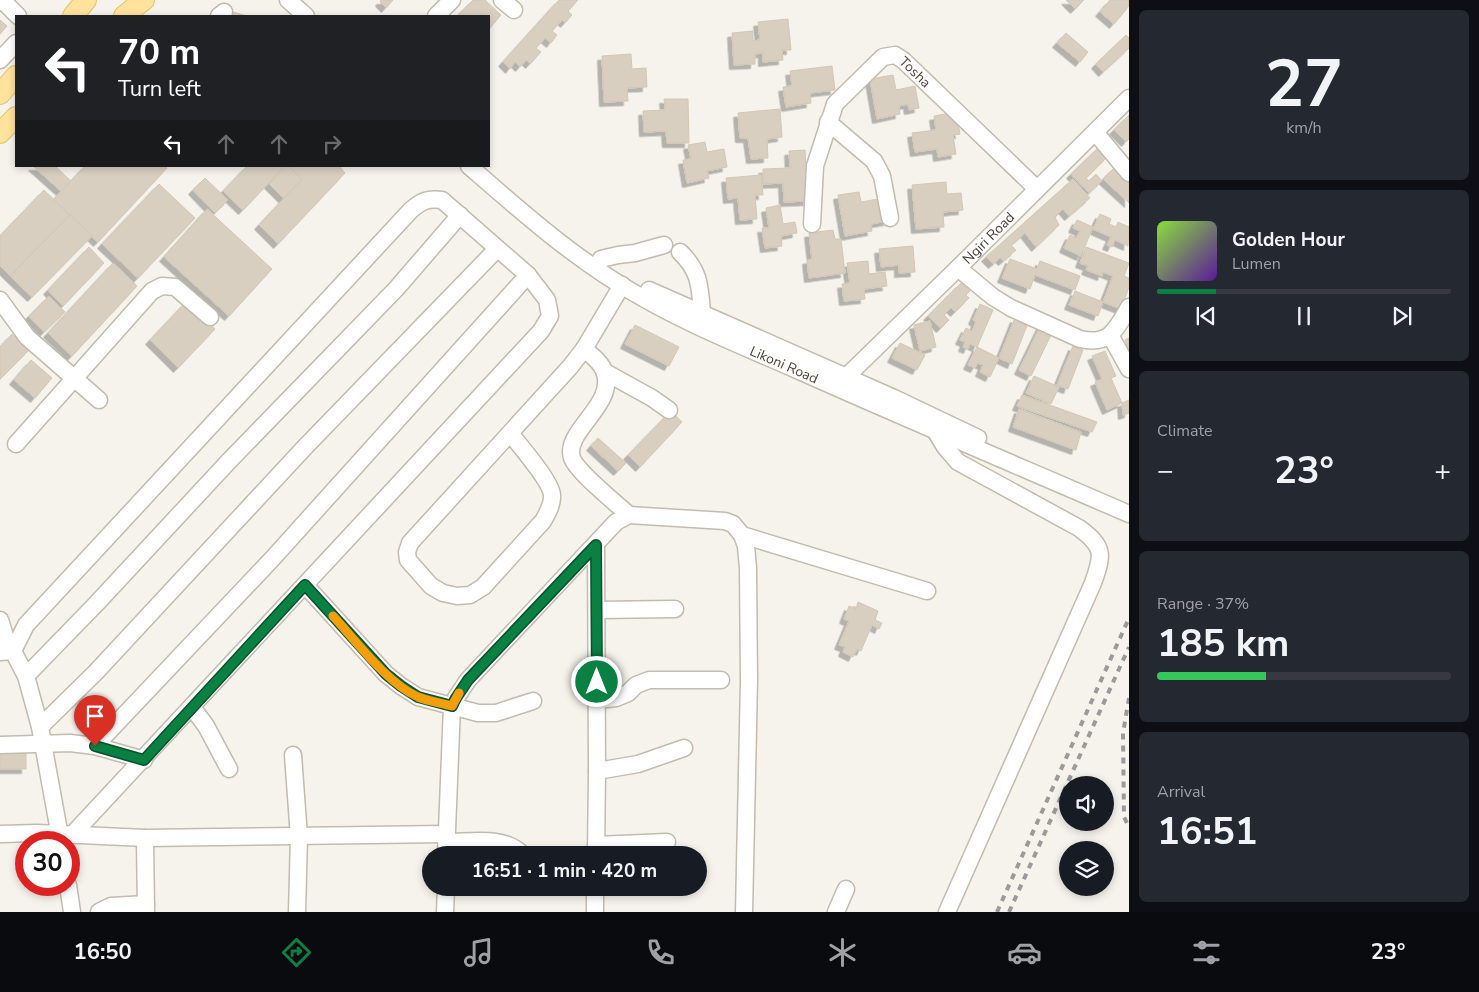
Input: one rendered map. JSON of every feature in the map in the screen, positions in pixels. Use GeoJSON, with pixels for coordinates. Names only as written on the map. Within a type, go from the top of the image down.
{"type":"FeatureCollection","features":[{"type":"Feature","properties":{"kind":"main road"},"geometry":{"type":"LineString","coordinates":[[74,15],[86,0]]}},
{"type":"Feature","properties":{"kind":"main road"},"geometry":{"type":"LineString","coordinates":[[125,15],[144,0]]}},
{"type":"Feature","properties":{"kind":"main road"},"geometry":{"type":"LineString","coordinates":[[0,94],[15,77]]}},
{"type":"Feature","properties":{"kind":"street"},"geometry":{"type":"LineString","coordinates":[[2,0],[17,15]]}},
{"type":"Feature","properties":{"kind":"street"},"geometry":{"type":"LineString","coordinates":[[288,0],[305,15]]}},
{"type":"Feature","properties":{"kind":"street"},"geometry":{"type":"LineString","coordinates":[[299,0],[315,15]]}},
{"type":"Feature","properties":{"kind":"street"},"geometry":{"type":"LineString","coordinates":[[437,15],[452,0]]}},
{"type":"Feature","properties":{"kind":"street"},"geometry":{"type":"LineString","coordinates":[[0,60],[15,44]]}},
{"type":"Feature","properties":{"kind":"street","name":"Tosha"},"geometry":{"type":"LineString","coordinates":[[812,224],[815,166],[828,122],[838,99],[877,61],[889,54],[895,54],[903,60],[1037,189]]}},
{"type":"Feature","properties":{"kind":"street","name":"Ngiri Road"},"geometry":{"type":"LineString","coordinates":[[846,377],[1129,98]]}},
{"type":"Feature","properties":{"kind":"street"},"geometry":{"type":"LineString","coordinates":[[828,122],[874,161],[882,176],[890,218]]}},
{"type":"Feature","properties":{"kind":"street"},"geometry":{"type":"LineString","coordinates":[[1096,132],[1129,174]]}},
{"type":"Feature","properties":{"kind":"street","name":"Likoni Road"},"geometry":{"type":"LineString","coordinates":[[470,167],[559,241],[642,298],[703,328],[912,414],[1129,508]]}},
{"type":"Feature","properties":{"kind":"street","name":"Likoni Road"},"geometry":{"type":"LineString","coordinates":[[481,167],[524,205],[644,288],[846,377],[912,414],[936,432],[1129,514]]}},
{"type":"Feature","properties":{"kind":"street"},"geometry":{"type":"LineString","coordinates":[[7,651],[26,625],[411,210],[420,203],[430,198],[442,200],[528,275],[547,300],[550,306],[550,316],[546,325],[144,760],[71,831]]}},
{"type":"Feature","properties":{"kind":"street"},"geometry":{"type":"LineString","coordinates":[[26,676],[97,603],[229,461],[396,289],[460,215]]}},
{"type":"Feature","properties":{"kind":"street"},"geometry":{"type":"LineString","coordinates":[[601,259],[635,253],[664,245]]}},
{"type":"Feature","properties":{"kind":"street"},"geometry":{"type":"LineString","coordinates":[[40,728],[96,672],[306,446],[497,249]]}},
{"type":"Feature","properties":{"kind":"street"},"geometry":{"type":"LineString","coordinates":[[680,252],[690,262],[700,284],[702,313]]}},
{"type":"Feature","properties":{"kind":"street"},"geometry":{"type":"LineString","coordinates":[[958,268],[993,297],[1011,308],[1080,339],[1092,342],[1110,335],[1116,330],[1129,307]]}},
{"type":"Feature","properties":{"kind":"street"},"geometry":{"type":"LineString","coordinates":[[95,746],[273,558],[528,275]]}},
{"type":"Feature","properties":{"kind":"street"},"geometry":{"type":"LineString","coordinates":[[510,433],[547,483],[552,496],[550,509],[543,521],[483,587],[470,595],[458,596],[443,593],[431,586],[408,560],[407,552],[410,543],[510,433],[570,367],[584,349],[622,285]]}},
{"type":"Feature","properties":{"kind":"street"},"geometry":{"type":"LineString","coordinates":[[16,444],[152,291],[162,286],[175,287],[210,317]]}},
{"type":"Feature","properties":{"kind":"street"},"geometry":{"type":"LineString","coordinates":[[0,300],[27,337],[99,400]]}},
{"type":"Feature","properties":{"kind":"street"},"geometry":{"type":"LineString","coordinates":[[1110,335],[1129,369]]}},
{"type":"Feature","properties":{"kind":"street"},"geometry":{"type":"LineString","coordinates":[[584,349],[599,363],[605,372],[652,398],[669,410]]}},
{"type":"Feature","properties":{"kind":"street"},"geometry":{"type":"LineString","coordinates":[[605,372],[606,385],[602,397],[596,410],[574,440],[571,450],[572,459],[581,470],[629,515]]}},
{"type":"Feature","properties":{"kind":"street"},"geometry":{"type":"LineString","coordinates":[[936,432],[945,447],[958,462],[1079,528],[1092,537],[1100,553],[1094,583],[947,912]]}},
{"type":"Feature","properties":{"kind":"street"},"geometry":{"type":"LineString","coordinates":[[446,844],[452,706],[468,680],[616,522],[629,515],[725,521],[733,524],[742,535],[746,546],[748,568],[749,681],[744,912]]}},
{"type":"Feature","properties":{"kind":"street"},"geometry":{"type":"LineString","coordinates":[[742,535],[927,591]]}},
{"type":"Feature","properties":{"kind":"street"},"geometry":{"type":"LineString","coordinates":[[596,545],[596,846]]}},
{"type":"Feature","properties":{"kind":"street"},"geometry":{"type":"LineString","coordinates":[[305,585],[393,680],[418,697],[478,712],[496,713],[533,701]]}},
{"type":"Feature","properties":{"kind":"street"},"geometry":{"type":"LineString","coordinates":[[597,610],[675,609]]}},
{"type":"Feature","properties":{"kind":"street"},"geometry":{"type":"LineString","coordinates":[[0,620],[7,651],[26,676],[64,831]]}},
{"type":"Feature","properties":{"kind":"street"},"geometry":{"type":"LineString","coordinates":[[597,700],[616,698],[628,693],[636,685],[649,680],[721,680]]}},
{"type":"Feature","properties":{"kind":"street"},"geometry":{"type":"LineString","coordinates":[[192,707],[206,726],[229,769]]}},
{"type":"Feature","properties":{"kind":"street"},"geometry":{"type":"LineString","coordinates":[[0,745],[70,743],[95,746],[144,760]]}},
{"type":"Feature","properties":{"kind":"street"},"geometry":{"type":"LineString","coordinates":[[597,771],[638,764],[684,748]]}},
{"type":"Feature","properties":{"kind":"street"},"geometry":{"type":"LineString","coordinates":[[293,755],[299,837],[297,912]]}},
{"type":"Feature","properties":{"kind":"street"},"geometry":{"type":"LineString","coordinates":[[0,834],[15,835]]}},
{"type":"Feature","properties":{"kind":"street"},"geometry":{"type":"LineString","coordinates":[[80,837],[299,837],[446,844],[496,841],[512,846]]}},
{"type":"Feature","properties":{"kind":"street"},"geometry":{"type":"LineString","coordinates":[[99,912],[111,906],[146,908],[145,838]]}},
{"type":"Feature","properties":{"kind":"street"},"geometry":{"type":"LineString","coordinates":[[632,846],[667,842]]}},
{"type":"Feature","properties":{"kind":"street"},"geometry":{"type":"LineString","coordinates":[[836,912],[846,890]]}},
{"type":"Feature","properties":{"kind":"street"},"geometry":{"type":"LineString","coordinates":[[70,896],[72,912]]}},
{"type":"Feature","properties":{"kind":"street"},"geometry":{"type":"LineString","coordinates":[[445,912],[446,896]]}},
{"type":"Feature","properties":{"kind":"street"},"geometry":{"type":"LineString","coordinates":[[595,896],[595,912]]}},
{"type":"Feature","properties":{"kind":"building"},"geometry":{"type":"Polygon","coordinates":[[[381,0],[393,0],[386,8],[380,2],[381,0]]]}},
{"type":"Feature","properties":{"kind":"building"},"geometry":{"type":"Polygon","coordinates":[[[473,0],[485,0],[501,15],[490,28],[490,15],[458,15],[473,0]]]}},
{"type":"Feature","properties":{"kind":"building"},"geometry":{"type":"Polygon","coordinates":[[[559,0],[578,0],[568,11],[572,15],[565,23],[562,20],[552,31],[557,35],[551,43],[545,38],[536,48],[541,52],[530,64],[526,60],[520,67],[515,62],[510,69],[503,62],[559,0]]]}},
{"type":"Feature","properties":{"kind":"building"},"geometry":{"type":"Polygon","coordinates":[[[1066,0],[1084,0],[1075,9],[1066,0]]]}},
{"type":"Feature","properties":{"kind":"building"},"geometry":{"type":"Polygon","coordinates":[[[1110,0],[1129,0],[1129,6],[1114,24],[1100,12],[1110,0]]]}},
{"type":"Feature","properties":{"kind":"building"},"geometry":{"type":"Polygon","coordinates":[[[233,12],[244,15],[228,15],[233,12]]]}},
{"type":"Feature","properties":{"kind":"building"},"geometry":{"type":"Polygon","coordinates":[[[788,19],[791,50],[782,50],[783,60],[763,62],[763,53],[755,54],[755,64],[734,65],[732,33],[753,31],[753,41],[760,40],[758,22],[788,19]]]}},
{"type":"Feature","properties":{"kind":"building"},"geometry":{"type":"Polygon","coordinates":[[[0,20],[7,26],[0,34],[0,20]]]}},
{"type":"Feature","properties":{"kind":"building"},"geometry":{"type":"Polygon","coordinates":[[[1066,33],[1088,52],[1080,62],[1057,43],[1066,33]]]}},
{"type":"Feature","properties":{"kind":"building"},"geometry":{"type":"Polygon","coordinates":[[[1126,35],[1129,38],[1129,48],[1103,72],[1096,64],[1126,35]]]}},
{"type":"Feature","properties":{"kind":"building"},"geometry":{"type":"Polygon","coordinates":[[[631,54],[632,69],[646,68],[647,87],[627,88],[628,101],[604,102],[602,56],[631,54]]]}},
{"type":"Feature","properties":{"kind":"building"},"geometry":{"type":"Polygon","coordinates":[[[832,66],[835,90],[810,93],[811,103],[786,107],[783,87],[792,86],[790,71],[832,66]]]}},
{"type":"Feature","properties":{"kind":"building"},"geometry":{"type":"Polygon","coordinates":[[[893,75],[896,90],[915,86],[919,108],[909,110],[908,104],[899,106],[900,114],[877,119],[870,79],[893,75]]]}},
{"type":"Feature","properties":{"kind":"building"},"geometry":{"type":"Polygon","coordinates":[[[664,99],[688,99],[689,143],[667,143],[666,131],[644,132],[643,111],[665,110],[664,99]]]}},
{"type":"Feature","properties":{"kind":"building"},"geometry":{"type":"Polygon","coordinates":[[[780,109],[782,137],[767,139],[768,158],[751,159],[748,138],[740,138],[738,113],[780,109]]]}},
{"type":"Feature","properties":{"kind":"building"},"geometry":{"type":"Polygon","coordinates":[[[956,112],[960,134],[953,135],[956,154],[938,157],[937,149],[915,152],[912,133],[936,130],[934,116],[956,112]]]}},
{"type":"Feature","properties":{"kind":"building"},"geometry":{"type":"Polygon","coordinates":[[[1129,115],[1129,139],[1126,142],[1114,130],[1129,115]]]}},
{"type":"Feature","properties":{"kind":"building"},"geometry":{"type":"Polygon","coordinates":[[[705,142],[707,152],[724,149],[727,167],[707,171],[709,178],[687,183],[683,160],[691,159],[688,145],[705,142]]]}},
{"type":"Feature","properties":{"kind":"building"},"geometry":{"type":"Polygon","coordinates":[[[1099,147],[1108,156],[1086,178],[1089,181],[1096,174],[1102,181],[1089,193],[1071,174],[1099,147]]]}},
{"type":"Feature","properties":{"kind":"building"},"geometry":{"type":"Polygon","coordinates":[[[805,150],[808,201],[784,202],[783,183],[763,184],[763,169],[790,168],[789,151],[805,150]]]}},
{"type":"Feature","properties":{"kind":"building"},"geometry":{"type":"Polygon","coordinates":[[[34,167],[56,167],[71,181],[62,192],[34,167]]]}},
{"type":"Feature","properties":{"kind":"building"},"geometry":{"type":"Polygon","coordinates":[[[84,167],[167,168],[98,242],[53,200],[84,167]]]}},
{"type":"Feature","properties":{"kind":"building"},"geometry":{"type":"Polygon","coordinates":[[[246,167],[284,167],[243,210],[223,191],[246,167]]]}},
{"type":"Feature","properties":{"kind":"building"},"geometry":{"type":"Polygon","coordinates":[[[284,167],[289,167],[302,179],[284,199],[269,184],[284,167]]]}},
{"type":"Feature","properties":{"kind":"building"},"geometry":{"type":"Polygon","coordinates":[[[289,167],[340,167],[345,173],[278,244],[259,225],[302,179],[289,167]]]}},
{"type":"Feature","properties":{"kind":"building"},"geometry":{"type":"Polygon","coordinates":[[[1115,167],[1129,181],[1129,203],[1103,179],[1115,167]]]}},
{"type":"Feature","properties":{"kind":"building"},"geometry":{"type":"Polygon","coordinates":[[[761,175],[763,195],[755,195],[757,219],[740,220],[738,198],[728,199],[726,178],[761,175]]]}},
{"type":"Feature","properties":{"kind":"building"},"geometry":{"type":"Polygon","coordinates":[[[205,178],[228,200],[215,213],[193,190],[205,178]]]}},
{"type":"Feature","properties":{"kind":"building"},"geometry":{"type":"Polygon","coordinates":[[[1073,179],[1090,198],[1069,216],[1063,209],[1055,217],[1059,225],[1036,247],[1025,233],[1011,245],[1016,250],[1003,261],[1000,258],[993,264],[986,257],[1073,179]]]}},
{"type":"Feature","properties":{"kind":"building"},"geometry":{"type":"Polygon","coordinates":[[[946,182],[947,194],[961,193],[963,210],[943,212],[944,227],[916,229],[912,185],[946,182]]]}},
{"type":"Feature","properties":{"kind":"building"},"geometry":{"type":"Polygon","coordinates":[[[159,184],[195,218],[138,278],[102,244],[159,184]]]}},
{"type":"Feature","properties":{"kind":"building"},"geometry":{"type":"Polygon","coordinates":[[[44,190],[70,215],[10,276],[0,266],[0,236],[44,190]]]}},
{"type":"Feature","properties":{"kind":"building"},"geometry":{"type":"Polygon","coordinates":[[[859,192],[861,202],[884,198],[888,221],[871,224],[872,231],[845,236],[838,195],[859,192]]]}},
{"type":"Feature","properties":{"kind":"building"},"geometry":{"type":"Polygon","coordinates":[[[780,205],[783,224],[795,222],[797,233],[781,236],[782,246],[765,248],[762,228],[769,228],[766,208],[780,205]]]}},
{"type":"Feature","properties":{"kind":"building"},"geometry":{"type":"Polygon","coordinates":[[[207,209],[272,269],[229,316],[164,257],[207,209]]]}},
{"type":"Feature","properties":{"kind":"building"},"geometry":{"type":"Polygon","coordinates":[[[1100,214],[1111,219],[1109,224],[1116,227],[1118,222],[1129,227],[1128,246],[1115,240],[1112,247],[1107,245],[1111,237],[1093,229],[1100,214]]]}},
{"type":"Feature","properties":{"kind":"building"},"geometry":{"type":"Polygon","coordinates":[[[70,215],[92,236],[32,297],[10,276],[70,215]]]}},
{"type":"Feature","properties":{"kind":"building"},"geometry":{"type":"Polygon","coordinates":[[[1077,220],[1093,227],[1081,256],[1064,248],[1070,235],[1076,238],[1080,231],[1073,228],[1077,220]]]}},
{"type":"Feature","properties":{"kind":"building"},"geometry":{"type":"Polygon","coordinates":[[[833,230],[835,239],[841,239],[845,273],[809,278],[807,260],[812,259],[809,233],[833,230]]]}},
{"type":"Feature","properties":{"kind":"building"},"geometry":{"type":"Polygon","coordinates":[[[913,246],[915,272],[899,273],[899,265],[881,267],[879,249],[913,246]]]}},
{"type":"Feature","properties":{"kind":"building"},"geometry":{"type":"Polygon","coordinates":[[[89,247],[104,263],[63,306],[48,290],[89,247]]]}},
{"type":"Feature","properties":{"kind":"building"},"geometry":{"type":"Polygon","coordinates":[[[1086,247],[1129,263],[1124,276],[1129,278],[1129,287],[1121,309],[1103,302],[1113,276],[1103,272],[1102,276],[1086,270],[1088,266],[1080,263],[1086,247]]]}},
{"type":"Feature","properties":{"kind":"building"},"geometry":{"type":"Polygon","coordinates":[[[1010,259],[1037,269],[1040,261],[1080,276],[1075,290],[1035,275],[1030,289],[1002,278],[1010,259]]]}},
{"type":"Feature","properties":{"kind":"building"},"geometry":{"type":"Polygon","coordinates":[[[868,261],[869,274],[885,272],[887,286],[864,289],[865,299],[844,301],[842,284],[850,283],[847,263],[868,261]]]}},
{"type":"Feature","properties":{"kind":"building"},"geometry":{"type":"Polygon","coordinates":[[[113,263],[137,286],[72,356],[48,333],[113,263]]]}},
{"type":"Feature","properties":{"kind":"building"},"geometry":{"type":"Polygon","coordinates":[[[961,283],[970,291],[966,295],[969,298],[955,312],[951,308],[944,315],[949,320],[941,328],[928,316],[961,283]]]}},
{"type":"Feature","properties":{"kind":"building"},"geometry":{"type":"Polygon","coordinates":[[[1075,291],[1103,302],[1098,316],[1069,305],[1075,291]]]}},
{"type":"Feature","properties":{"kind":"building"},"geometry":{"type":"Polygon","coordinates":[[[49,296],[65,312],[44,332],[29,316],[49,296]]]}},
{"type":"Feature","properties":{"kind":"building"},"geometry":{"type":"Polygon","coordinates":[[[186,302],[215,329],[178,368],[150,340],[186,302]]]}},
{"type":"Feature","properties":{"kind":"building"},"geometry":{"type":"Polygon","coordinates":[[[980,304],[993,310],[977,347],[970,344],[968,349],[963,347],[965,342],[960,340],[966,328],[972,331],[976,322],[973,320],[980,304]]]}},
{"type":"Feature","properties":{"kind":"building"},"geometry":{"type":"Polygon","coordinates":[[[1015,318],[1028,323],[1012,364],[999,358],[1015,318]]]}},
{"type":"Feature","properties":{"kind":"building"},"geometry":{"type":"Polygon","coordinates":[[[930,321],[936,347],[920,351],[914,325],[930,321]]]}},
{"type":"Feature","properties":{"kind":"building"},"geometry":{"type":"Polygon","coordinates":[[[635,325],[679,347],[669,366],[625,344],[635,325]]]}},
{"type":"Feature","properties":{"kind":"building"},"geometry":{"type":"Polygon","coordinates":[[[1041,325],[1053,331],[1031,376],[1019,370],[1041,325]]]}},
{"type":"Feature","properties":{"kind":"building"},"geometry":{"type":"Polygon","coordinates":[[[12,334],[29,350],[0,379],[0,347],[12,334]]]}},
{"type":"Feature","properties":{"kind":"building"},"geometry":{"type":"Polygon","coordinates":[[[1129,338],[1129,351],[1125,340],[1129,338]]]}},
{"type":"Feature","properties":{"kind":"building"},"geometry":{"type":"Polygon","coordinates":[[[900,343],[925,355],[917,370],[892,358],[900,343]]]}},
{"type":"Feature","properties":{"kind":"building"},"geometry":{"type":"Polygon","coordinates":[[[1073,346],[1083,350],[1068,389],[1057,385],[1073,346]]]}},
{"type":"Feature","properties":{"kind":"building"},"geometry":{"type":"Polygon","coordinates":[[[977,347],[999,358],[990,377],[980,372],[983,365],[978,363],[975,368],[968,365],[977,347]]]}},
{"type":"Feature","properties":{"kind":"building"},"geometry":{"type":"Polygon","coordinates":[[[1105,351],[1116,376],[1111,378],[1122,403],[1107,410],[1095,382],[1102,379],[1092,356],[1105,351]]]}},
{"type":"Feature","properties":{"kind":"building"},"geometry":{"type":"Polygon","coordinates":[[[31,360],[52,378],[35,398],[14,380],[31,360]]]}},
{"type":"Feature","properties":{"kind":"building"},"geometry":{"type":"Polygon","coordinates":[[[1034,376],[1059,387],[1051,404],[1026,393],[1034,376]]]}},
{"type":"Feature","properties":{"kind":"building"},"geometry":{"type":"Polygon","coordinates":[[[1022,395],[1097,422],[1092,432],[1017,406],[1022,395]]]}},
{"type":"Feature","properties":{"kind":"building"},"geometry":{"type":"Polygon","coordinates":[[[1129,400],[1129,413],[1123,415],[1122,403],[1129,400]]]}},
{"type":"Feature","properties":{"kind":"building"},"geometry":{"type":"Polygon","coordinates":[[[1019,409],[1081,432],[1076,450],[1013,427],[1019,409]]]}},
{"type":"Feature","properties":{"kind":"building"},"geometry":{"type":"Polygon","coordinates":[[[671,411],[682,422],[640,467],[628,455],[671,411]]]}},
{"type":"Feature","properties":{"kind":"building"},"geometry":{"type":"Polygon","coordinates":[[[598,438],[626,463],[618,471],[591,446],[598,438]]]}},
{"type":"Feature","properties":{"kind":"building"},"geometry":{"type":"Polygon","coordinates":[[[858,602],[878,611],[875,620],[882,623],[879,629],[872,625],[861,651],[857,649],[853,657],[843,652],[845,647],[839,645],[849,621],[844,619],[849,606],[856,609],[858,602]]]}},
{"type":"Feature","properties":{"kind":"building"},"geometry":{"type":"Polygon","coordinates":[[[0,753],[26,753],[26,769],[0,769],[0,753]]]}},
{"type":"Feature","properties":{"kind":"railway"},"geometry":{"type":"LineString","coordinates":[[997,912],[1129,618]]}},
{"type":"Feature","properties":{"kind":"railway"},"geometry":{"type":"LineString","coordinates":[[1009,912],[1129,647]]}},
{"type":"Feature","properties":{"kind":"railway"},"geometry":{"type":"LineString","coordinates":[[1129,698],[1123,733],[1124,817],[1129,827]]}},
{"type":"Feature","properties":{"kind":"slow traffic"},"geometry":{"type":"LineString","coordinates":[[333,616],[386,674],[418,697],[452,706],[459,693]]}},
{"type":"Feature","properties":{"kind":"route"},"geometry":{"type":"LineString","coordinates":[[95,746],[144,760],[305,585],[386,674],[418,697],[452,706],[468,680],[596,545],[597,682]]}}]}
